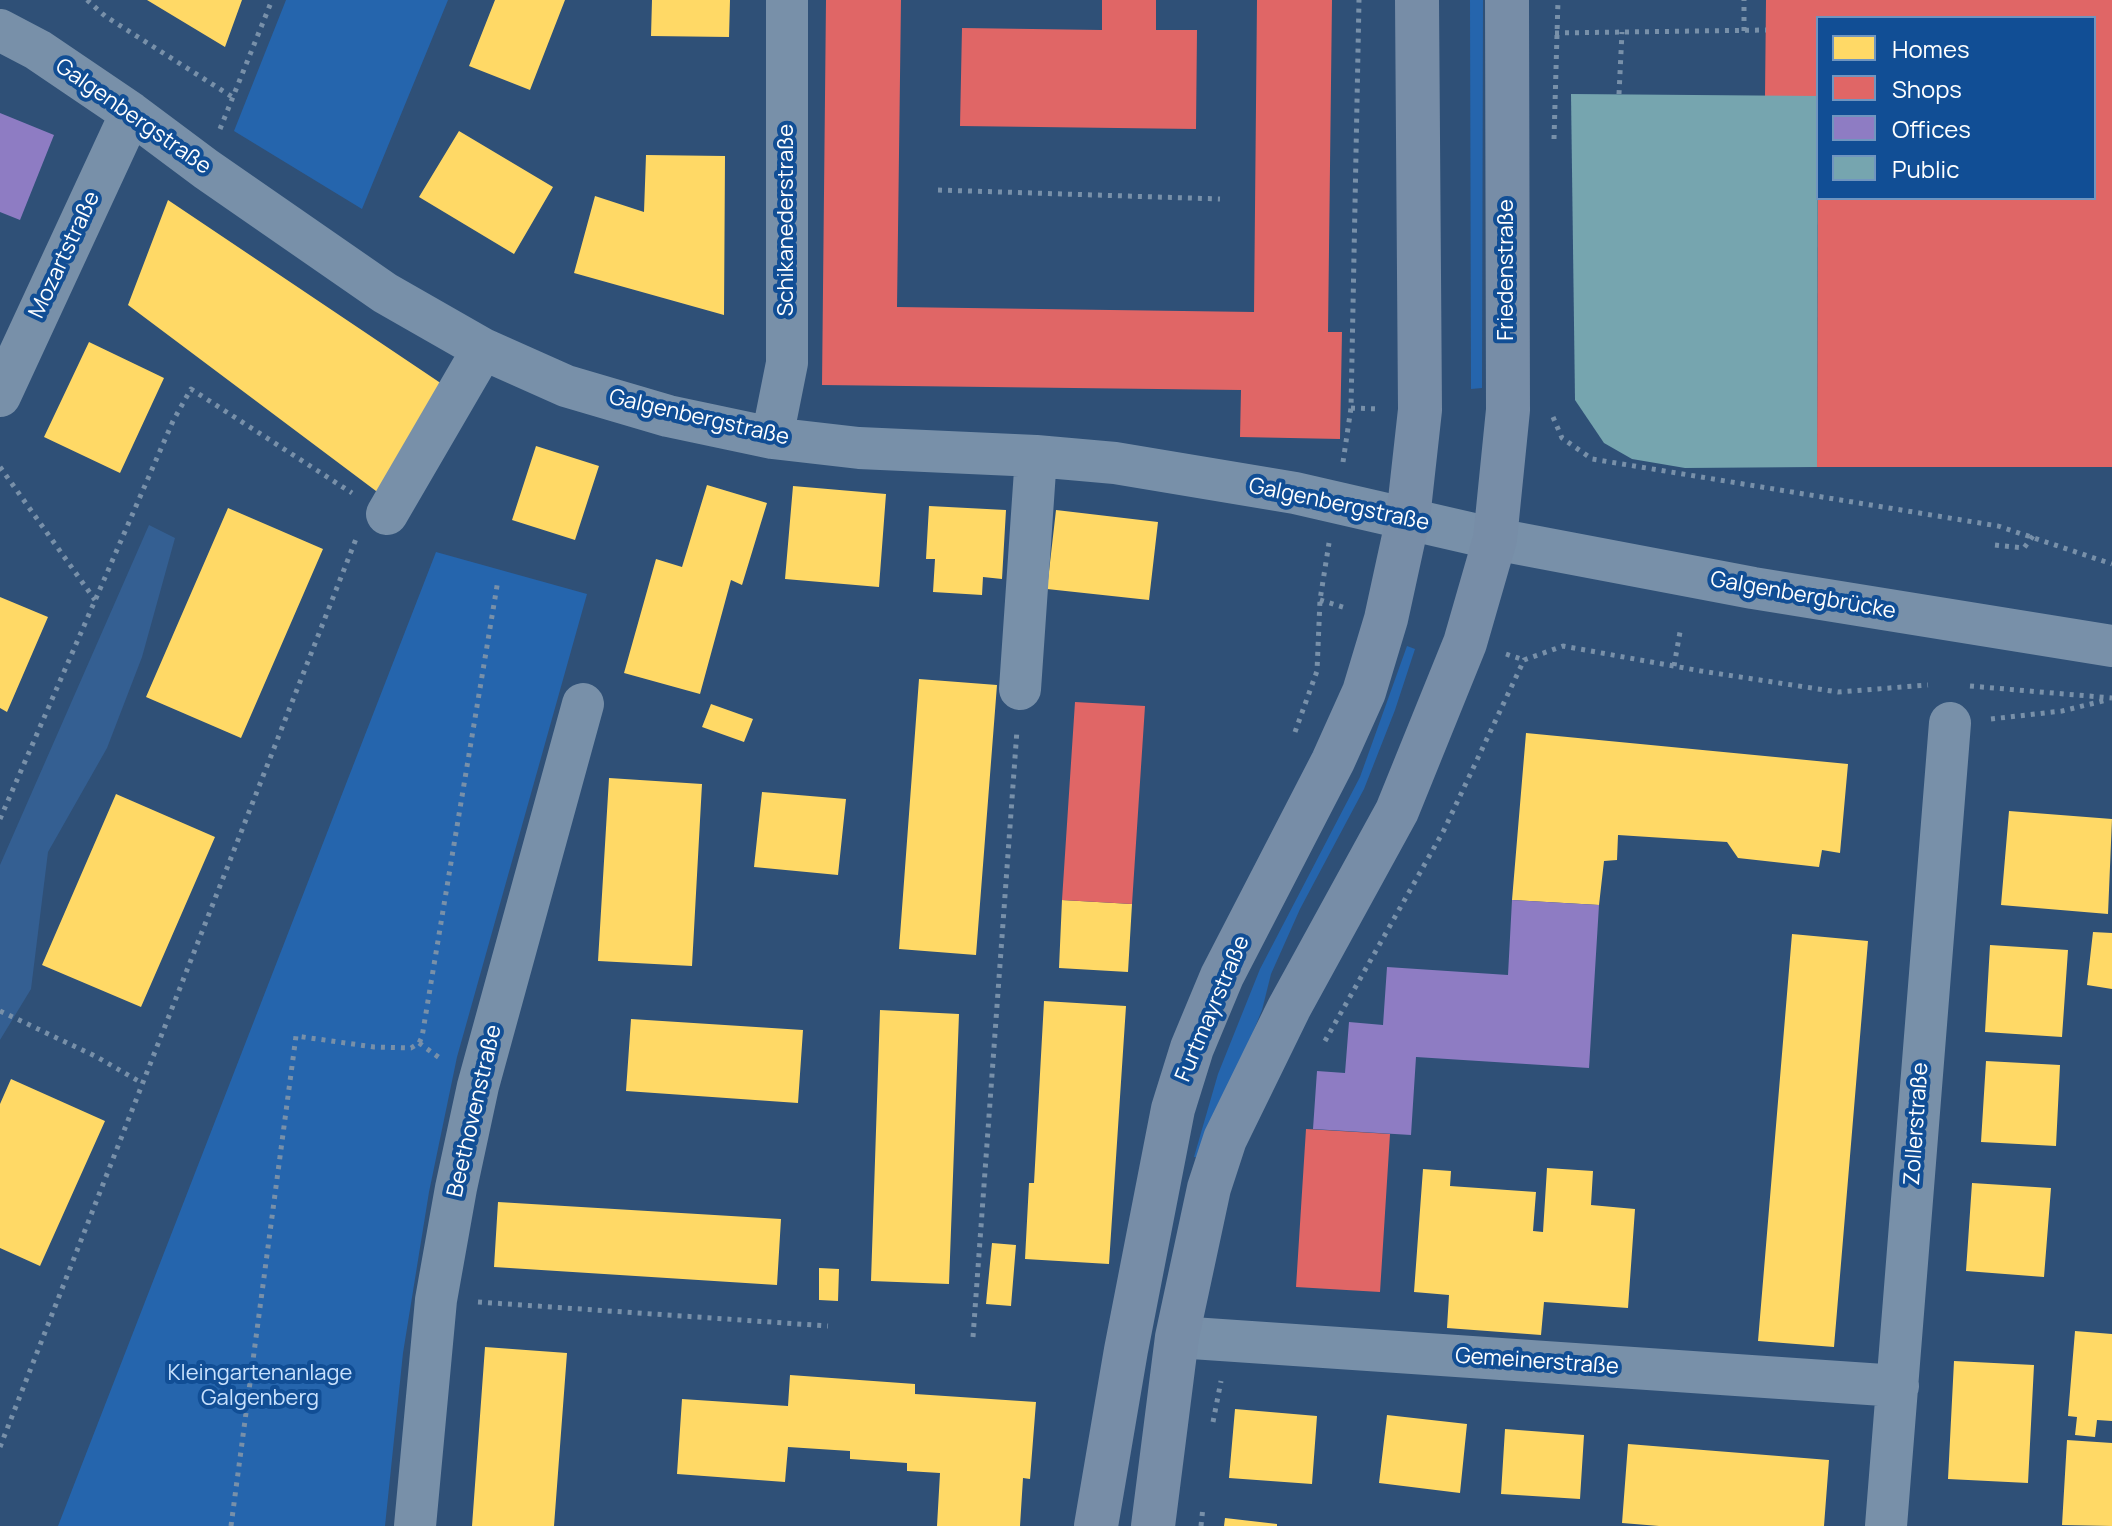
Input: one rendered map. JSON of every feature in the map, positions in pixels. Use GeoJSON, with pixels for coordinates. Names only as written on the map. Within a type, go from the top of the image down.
{"type":"FeatureCollection","features":[{"type":"Feature","properties":{"kind":"main road"},"geometry":{"type":"LineString","coordinates":[[1408,518],[1420,410],[1417,0]]}},
{"type":"Feature","properties":{"kind":"main road","name":"Friedenstraße"},"geometry":{"type":"LineString","coordinates":[[1495,539],[1508,410],[1507,0]]}},
{"type":"Feature","properties":{"kind":"main road","name":"Furtmayrstraße"},"geometry":{"type":"LineString","coordinates":[[1096,1526],[1167,1139],[1188,1060],[1222,976],[1333,761],[1364,692],[1386,619],[1408,518]]}},
{"type":"Feature","properties":{"kind":"main road"},"geometry":{"type":"LineString","coordinates":[[1153,1526],[1177,1337],[1209,1188],[1225,1139],[1289,1008],[1397,811],[1465,643],[1495,539]]}},
{"type":"Feature","properties":{"kind":"street","name":"Schikanederstraße"},"geometry":{"type":"LineString","coordinates":[[772,438],[787,363],[787,0]]}},
{"type":"Feature","properties":{"kind":"street","name":"Galgenbergstraße"},"geometry":{"type":"LineString","coordinates":[[0,30],[38,50],[131,113],[385,293],[483,349],[566,386],[668,416],[772,438],[859,448],[1115,463],[1295,493],[1495,539]]}},
{"type":"Feature","properties":{"kind":"street","name":"Mozartstraße"},"geometry":{"type":"LineString","coordinates":[[0,396],[131,113]]}},
{"type":"Feature","properties":{"kind":"street"},"geometry":{"type":"LineString","coordinates":[[368,515],[420,484],[483,349]]}},
{"type":"Feature","properties":{"kind":"street"},"geometry":{"type":"LineString","coordinates":[[1020,689],[1036,456]]}},
{"type":"Feature","properties":{"kind":"street","name":"Galgenbergbrücke"},"geometry":{"type":"LineString","coordinates":[[1495,539],[1753,588],[2110,645]]}},
{"type":"Feature","properties":{"kind":"street","name":"Beethovenstraße"},"geometry":{"type":"LineString","coordinates":[[415,1526],[436,1300],[478,1086],[583,704]]}},
{"type":"Feature","properties":{"kind":"street","name":"Zollerstraße"},"geometry":{"type":"LineString","coordinates":[[1886,1526],[1932,919],[1956,704]]}},
{"type":"Feature","properties":{"kind":"street","name":"Gemeinerstraße"},"geometry":{"type":"LineString","coordinates":[[1177,1337],[1898,1386]]}},
{"type":"Feature","properties":{"kind":"path"},"geometry":{"type":"LineString","coordinates":[[87,0],[105,16],[234,98]]}},
{"type":"Feature","properties":{"kind":"path"},"geometry":{"type":"LineString","coordinates":[[206,169],[272,0]]}},
{"type":"Feature","properties":{"kind":"path"},"geometry":{"type":"LineString","coordinates":[[1345,448],[1351,408],[1359,0]]}},
{"type":"Feature","properties":{"kind":"path"},"geometry":{"type":"LineString","coordinates":[[1744,0],[1744,31]]}},
{"type":"Feature","properties":{"kind":"path"},"geometry":{"type":"LineString","coordinates":[[1555,33],[1766,30]]}},
{"type":"Feature","properties":{"kind":"path"},"geometry":{"type":"LineString","coordinates":[[1619,94],[1622,32]]}},
{"type":"Feature","properties":{"kind":"path"},"geometry":{"type":"LineString","coordinates":[[938,190],[1220,199]]}},
{"type":"Feature","properties":{"kind":"path"},"geometry":{"type":"LineString","coordinates":[[0,819],[173,421],[191,389],[368,515],[0,1447]]}},
{"type":"Feature","properties":{"kind":"path"},"geometry":{"type":"LineString","coordinates":[[1551,414],[1562,438],[1592,459],[1998,526],[2112,564]]}},
{"type":"Feature","properties":{"kind":"path"},"geometry":{"type":"LineString","coordinates":[[0,467],[95,601]]}},
{"type":"Feature","properties":{"kind":"path"},"geometry":{"type":"LineString","coordinates":[[1995,545],[2024,548],[2033,536]]}},
{"type":"Feature","properties":{"kind":"path"},"geometry":{"type":"LineString","coordinates":[[231,1526],[296,1036],[374,1047],[411,1048],[419,1043],[498,580]]}},
{"type":"Feature","properties":{"kind":"path"},"geometry":{"type":"LineString","coordinates":[[1674,666],[1680,632]]}},
{"type":"Feature","properties":{"kind":"path"},"geometry":{"type":"LineString","coordinates":[[1320,1049],[1444,830],[1524,660],[1563,646],[1838,692],[1932,685]]}},
{"type":"Feature","properties":{"kind":"path"},"geometry":{"type":"LineString","coordinates":[[973,1337],[1020,689]]}},
{"type":"Feature","properties":{"kind":"path"},"geometry":{"type":"LineString","coordinates":[[1956,704],[2062,711],[2112,698]]}},
{"type":"Feature","properties":{"kind":"path"},"geometry":{"type":"LineString","coordinates":[[1956,704],[2112,698]]}},
{"type":"Feature","properties":{"kind":"path"},"geometry":{"type":"LineString","coordinates":[[0,1011],[142,1083]]}},
{"type":"Feature","properties":{"kind":"path"},"geometry":{"type":"LineString","coordinates":[[436,1300],[828,1326]]}},
{"type":"Feature","properties":{"kind":"path"},"geometry":{"type":"LineString","coordinates":[[1212,1428],[1224,1340]]}},
{"type":"Feature","properties":{"kind":"path"},"geometry":{"type":"LineString","coordinates":[[1201,1526],[1204,1498]]}},
{"type":"Feature","properties":{"kind":"green space"},"geometry":{"type":"Polygon","coordinates":[[[286,0],[448,0],[362,209],[234,131],[286,0]]]}},
{"type":"Feature","properties":{"kind":"green space"},"geometry":{"type":"Polygon","coordinates":[[[1470,0],[1483,0],[1482,388],[1471,389],[1470,0]]]}},
{"type":"Feature","properties":{"kind":"green space","name":"Kleingartenanlage Galgenberg"},"geometry":{"type":"Polygon","coordinates":[[[436,552],[587,594],[457,1057],[429,1192],[403,1353],[385,1526],[58,1526],[436,552]]]}},
{"type":"Feature","properties":{"kind":"green space"},"geometry":{"type":"Polygon","coordinates":[[[1407,646],[1415,649],[1364,789],[1300,909],[1271,974],[1262,1010],[1202,1158],[1194,1157],[1218,1074],[1260,969],[1360,777],[1407,646]]]}},
{"type":"Feature","properties":{"kind":"shaded area"},"geometry":{"type":"Polygon","coordinates":[[[149,525],[175,538],[142,657],[107,748],[48,852],[31,989],[0,1040],[0,865],[149,525]]]}},
{"type":"Feature","properties":{"kind":"building: Homes"},"geometry":{"type":"Polygon","coordinates":[[[147,0],[242,0],[225,47],[147,0]]]}},
{"type":"Feature","properties":{"kind":"building: Homes"},"geometry":{"type":"Polygon","coordinates":[[[495,0],[565,0],[530,90],[469,66],[495,0]]]}},
{"type":"Feature","properties":{"kind":"building: Homes"},"geometry":{"type":"Polygon","coordinates":[[[652,0],[730,0],[729,37],[651,36],[652,0]]]}},
{"type":"Feature","properties":{"kind":"building: Homes"},"geometry":{"type":"Polygon","coordinates":[[[459,131],[553,187],[514,254],[419,197],[459,131]]]}},
{"type":"Feature","properties":{"kind":"building: Homes"},"geometry":{"type":"Polygon","coordinates":[[[646,155],[725,156],[724,315],[574,273],[595,196],[644,212],[646,155]]]}},
{"type":"Feature","properties":{"kind":"building: Homes"},"geometry":{"type":"Polygon","coordinates":[[[168,200],[442,384],[380,494],[128,305],[168,200]]]}},
{"type":"Feature","properties":{"kind":"building: Homes"},"geometry":{"type":"Polygon","coordinates":[[[89,342],[164,378],[120,473],[44,437],[89,342]]]}},
{"type":"Feature","properties":{"kind":"building: Homes"},"geometry":{"type":"Polygon","coordinates":[[[536,446],[599,466],[575,540],[512,520],[536,446]]]}},
{"type":"Feature","properties":{"kind":"building: Homes"},"geometry":{"type":"Polygon","coordinates":[[[707,485],[767,503],[742,585],[731,580],[700,694],[624,673],[656,559],[682,567],[707,485]]]}},
{"type":"Feature","properties":{"kind":"building: Homes"},"geometry":{"type":"Polygon","coordinates":[[[793,486],[886,494],[879,587],[785,579],[793,486]]]}},
{"type":"Feature","properties":{"kind":"building: Homes"},"geometry":{"type":"Polygon","coordinates":[[[929,506],[1006,510],[1002,579],[983,577],[982,595],[933,592],[935,559],[926,559],[929,506]]]}},
{"type":"Feature","properties":{"kind":"building: Homes"},"geometry":{"type":"Polygon","coordinates":[[[228,508],[323,549],[241,738],[146,697],[228,508]]]}},
{"type":"Feature","properties":{"kind":"building: Homes"},"geometry":{"type":"Polygon","coordinates":[[[1056,510],[1158,522],[1149,600],[1047,589],[1056,510]]]}},
{"type":"Feature","properties":{"kind":"building: Homes"},"geometry":{"type":"Polygon","coordinates":[[[0,597],[48,617],[7,712],[0,708],[0,597]]]}},
{"type":"Feature","properties":{"kind":"building: Homes"},"geometry":{"type":"Polygon","coordinates":[[[919,679],[997,685],[976,955],[899,949],[919,679]]]}},
{"type":"Feature","properties":{"kind":"building: Homes"},"geometry":{"type":"Polygon","coordinates":[[[711,704],[753,719],[744,742],[702,727],[711,704]]]}},
{"type":"Feature","properties":{"kind":"building: Homes"},"geometry":{"type":"Polygon","coordinates":[[[1526,733],[1848,764],[1840,853],[1822,850],[1819,867],[1738,858],[1727,842],[1618,835],[1617,860],[1604,861],[1599,905],[1512,900],[1526,733]]]}},
{"type":"Feature","properties":{"kind":"building: Homes"},"geometry":{"type":"Polygon","coordinates":[[[609,778],[702,784],[692,966],[598,961],[609,778]]]}},
{"type":"Feature","properties":{"kind":"building: Homes"},"geometry":{"type":"Polygon","coordinates":[[[762,792],[846,799],[838,875],[754,867],[762,792]]]}},
{"type":"Feature","properties":{"kind":"building: Homes"},"geometry":{"type":"Polygon","coordinates":[[[116,794],[215,837],[141,1007],[42,965],[116,794]]]}},
{"type":"Feature","properties":{"kind":"building: Homes"},"geometry":{"type":"Polygon","coordinates":[[[2009,811],[2112,819],[2108,914],[2001,905],[2009,811]]]}},
{"type":"Feature","properties":{"kind":"building: Homes"},"geometry":{"type":"Polygon","coordinates":[[[1062,900],[1132,904],[1128,972],[1059,968],[1062,900]]]}},
{"type":"Feature","properties":{"kind":"building: Homes"},"geometry":{"type":"Polygon","coordinates":[[[2093,932],[2112,933],[2112,989],[2087,985],[2093,932]]]}},
{"type":"Feature","properties":{"kind":"building: Homes"},"geometry":{"type":"Polygon","coordinates":[[[1792,934],[1868,941],[1834,1347],[1758,1341],[1792,934]]]}},
{"type":"Feature","properties":{"kind":"building: Homes"},"geometry":{"type":"Polygon","coordinates":[[[1990,945],[2068,950],[2062,1037],[1985,1032],[1990,945]]]}},
{"type":"Feature","properties":{"kind":"building: Homes"},"geometry":{"type":"Polygon","coordinates":[[[1044,1001],[1126,1006],[1109,1264],[1025,1259],[1029,1183],[1034,1183],[1044,1001]]]}},
{"type":"Feature","properties":{"kind":"building: Homes"},"geometry":{"type":"Polygon","coordinates":[[[880,1010],[959,1014],[949,1284],[871,1281],[880,1010]]]}},
{"type":"Feature","properties":{"kind":"building: Homes"},"geometry":{"type":"Polygon","coordinates":[[[631,1019],[803,1030],[798,1103],[626,1091],[631,1019]]]}},
{"type":"Feature","properties":{"kind":"building: Homes"},"geometry":{"type":"Polygon","coordinates":[[[1986,1061],[2060,1065],[2056,1146],[1981,1142],[1986,1061]]]}},
{"type":"Feature","properties":{"kind":"building: Homes"},"geometry":{"type":"Polygon","coordinates":[[[11,1079],[105,1121],[40,1266],[0,1248],[0,1104],[11,1079]]]}},
{"type":"Feature","properties":{"kind":"building: Homes"},"geometry":{"type":"Polygon","coordinates":[[[1547,1168],[1593,1171],[1591,1205],[1635,1209],[1628,1308],[1544,1302],[1541,1335],[1447,1328],[1449,1295],[1414,1292],[1423,1169],[1451,1171],[1450,1186],[1536,1192],[1533,1231],[1543,1232],[1547,1168]]]}},
{"type":"Feature","properties":{"kind":"building: Homes"},"geometry":{"type":"Polygon","coordinates":[[[1972,1183],[2051,1188],[2044,1277],[1966,1271],[1972,1183]]]}},
{"type":"Feature","properties":{"kind":"building: Homes"},"geometry":{"type":"Polygon","coordinates":[[[498,1202],[781,1219],[777,1285],[494,1267],[498,1202]]]}},
{"type":"Feature","properties":{"kind":"building: Homes"},"geometry":{"type":"Polygon","coordinates":[[[992,1243],[1016,1245],[1011,1306],[986,1304],[992,1243]]]}},
{"type":"Feature","properties":{"kind":"building: Homes"},"geometry":{"type":"Polygon","coordinates":[[[819,1268],[839,1269],[838,1301],[819,1300],[819,1268]]]}},
{"type":"Feature","properties":{"kind":"building: Homes"},"geometry":{"type":"Polygon","coordinates":[[[2075,1331],[2112,1334],[2112,1421],[2097,1420],[2095,1437],[2075,1435],[2077,1417],[2068,1416],[2075,1331]]]}},
{"type":"Feature","properties":{"kind":"building: Homes"},"geometry":{"type":"Polygon","coordinates":[[[485,1347],[567,1353],[554,1526],[472,1526],[485,1347]]]}},
{"type":"Feature","properties":{"kind":"building: Homes"},"geometry":{"type":"Polygon","coordinates":[[[1954,1361],[2034,1365],[2028,1483],[1948,1479],[1954,1361]]]}},
{"type":"Feature","properties":{"kind":"building: Homes"},"geometry":{"type":"Polygon","coordinates":[[[790,1375],[915,1384],[915,1394],[1036,1402],[1030,1479],[1023,1478],[1020,1526],[937,1526],[940,1473],[907,1471],[907,1463],[850,1459],[850,1451],[788,1447],[785,1482],[677,1474],[682,1399],[788,1406],[790,1375]]]}},
{"type":"Feature","properties":{"kind":"building: Homes"},"geometry":{"type":"Polygon","coordinates":[[[1235,1409],[1317,1416],[1312,1484],[1229,1478],[1235,1409]]]}},
{"type":"Feature","properties":{"kind":"building: Homes"},"geometry":{"type":"Polygon","coordinates":[[[1387,1415],[1467,1424],[1460,1493],[1379,1483],[1387,1415]]]}},
{"type":"Feature","properties":{"kind":"building: Homes"},"geometry":{"type":"Polygon","coordinates":[[[1505,1429],[1584,1435],[1580,1499],[1501,1494],[1505,1429]]]}},
{"type":"Feature","properties":{"kind":"building: Homes"},"geometry":{"type":"Polygon","coordinates":[[[2067,1440],[2112,1443],[2112,1526],[2062,1525],[2067,1440]]]}},
{"type":"Feature","properties":{"kind":"building: Homes"},"geometry":{"type":"Polygon","coordinates":[[[1628,1444],[1829,1460],[1824,1526],[1659,1526],[1622,1523],[1628,1444]]]}},
{"type":"Feature","properties":{"kind":"building: Homes"},"geometry":{"type":"Polygon","coordinates":[[[1225,1518],[1277,1524],[1277,1526],[1224,1526],[1225,1518]]]}},
{"type":"Feature","properties":{"kind":"building: Shops"},"geometry":{"type":"Polygon","coordinates":[[[826,0],[901,0],[897,307],[1254,312],[1257,0],[1332,0],[1328,332],[1342,332],[1340,439],[1240,437],[1241,390],[822,385],[826,0]]]}},
{"type":"Feature","properties":{"kind":"building: Shops"},"geometry":{"type":"Polygon","coordinates":[[[1102,0],[1156,0],[1156,30],[1197,30],[1196,129],[960,126],[962,28],[1102,30],[1102,0]]]}},
{"type":"Feature","properties":{"kind":"building: Shops"},"geometry":{"type":"Polygon","coordinates":[[[1766,0],[2112,0],[2112,467],[1817,467],[1818,200],[2096,200],[2096,16],[1816,16],[1816,96],[1765,96],[1766,0]]]}},
{"type":"Feature","properties":{"kind":"building: Shops"},"geometry":{"type":"Polygon","coordinates":[[[1075,702],[1145,706],[1132,904],[1062,900],[1075,702]]]}},
{"type":"Feature","properties":{"kind":"building: Shops"},"geometry":{"type":"Polygon","coordinates":[[[1306,1129],[1390,1134],[1380,1292],[1296,1287],[1306,1129]]]}},
{"type":"Feature","properties":{"kind":"building: Offices"},"geometry":{"type":"Polygon","coordinates":[[[0,113],[54,135],[20,220],[0,212],[0,113]]]}},
{"type":"Feature","properties":{"kind":"building: Offices"},"geometry":{"type":"Polygon","coordinates":[[[1512,900],[1599,905],[1589,1068],[1416,1057],[1411,1135],[1313,1129],[1317,1071],[1345,1073],[1349,1022],[1383,1025],[1387,967],[1508,975],[1512,900]]]}},
{"type":"Feature","properties":{"kind":"building: Public"},"geometry":{"type":"Polygon","coordinates":[[[1571,94],[1816,96],[1817,467],[1685,468],[1632,459],[1604,443],[1575,400],[1571,94]]]}}]}
